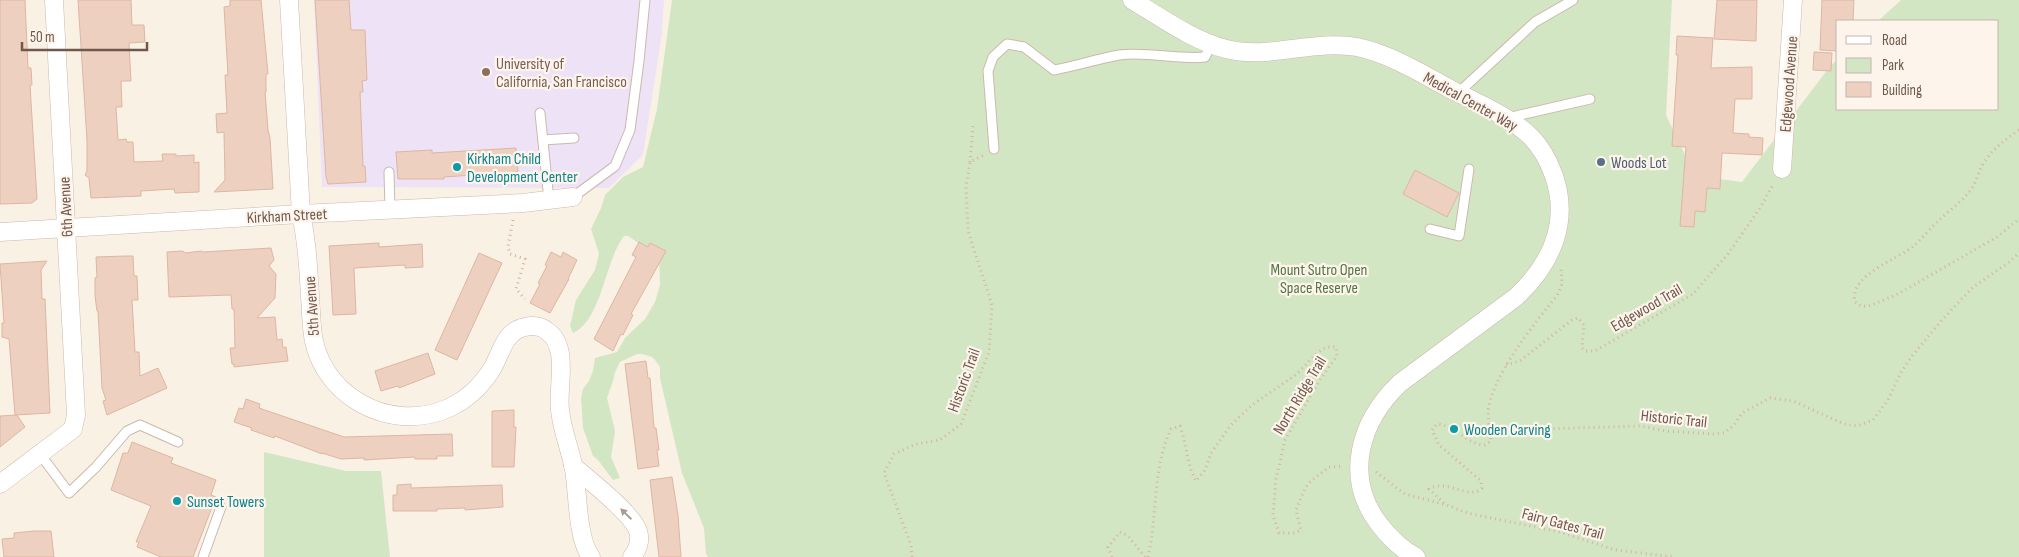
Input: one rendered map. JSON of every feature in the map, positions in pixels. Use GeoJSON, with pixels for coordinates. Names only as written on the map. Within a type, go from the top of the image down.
{"type":"FeatureCollection","features":[{"type":"Feature","properties":{"kind":"street","name":"6th Avenue"},"geometry":{"type":"LineString","coordinates":[[40,454],[73,429],[76,415],[54,0]]}},
{"type":"Feature","properties":{"kind":"street","name":"5th Avenue"},"geometry":{"type":"LineString","coordinates":[[289,0],[301,214],[307,241],[313,341],[326,371],[342,390],[367,407],[393,416],[418,416],[440,411],[461,402],[478,388],[491,371],[509,335],[523,328],[539,327],[553,336],[558,344],[560,356],[560,411],[573,466],[583,541],[591,557]]}},
{"type":"Feature","properties":{"kind":"street","name":"Medical Center Way"},"geometry":{"type":"LineString","coordinates":[[1132,0],[1185,32],[1212,45],[1239,52],[1254,53],[1332,45],[1359,48],[1390,58],[1521,128],[1538,145],[1546,157],[1554,176],[1560,210],[1557,238],[1552,251],[1537,274],[1516,297],[1400,383],[1388,394],[1378,407],[1365,437],[1359,466],[1362,491],[1367,505],[1375,519],[1397,545],[1416,557]]}},
{"type":"Feature","properties":{"kind":"street","name":"Edgewood Avenue"},"geometry":{"type":"LineString","coordinates":[[1782,169],[1793,0]]}},
{"type":"Feature","properties":{"kind":"street","name":"Kirkham Street"},"geometry":{"type":"LineString","coordinates":[[0,232],[523,203],[573,197]]}},
{"type":"Feature","properties":{"kind":"street"},"geometry":{"type":"LineString","coordinates":[[0,484],[40,454]]}},
{"type":"Feature","properties":{"kind":"street"},"geometry":{"type":"LineString","coordinates":[[573,466],[634,523],[639,538],[638,547],[632,557]]}},
{"type":"Feature","properties":{"kind":"lane"},"geometry":{"type":"LineString","coordinates":[[573,197],[615,166],[630,130],[645,0]]}},
{"type":"Feature","properties":{"kind":"lane"},"geometry":{"type":"LineString","coordinates":[[1458,93],[1535,22],[1573,0]]}},
{"type":"Feature","properties":{"kind":"lane"},"geometry":{"type":"LineString","coordinates":[[994,148],[988,71],[994,57],[1007,44],[1024,47],[1054,70],[1120,55],[1192,58],[1205,56],[1212,45]]}},
{"type":"Feature","properties":{"kind":"lane"},"geometry":{"type":"LineString","coordinates":[[1508,120],[1516,116],[1590,98]]}},
{"type":"Feature","properties":{"kind":"lane"},"geometry":{"type":"LineString","coordinates":[[540,113],[549,200]]}},
{"type":"Feature","properties":{"kind":"lane"},"geometry":{"type":"LineString","coordinates":[[543,140],[574,138]]}},
{"type":"Feature","properties":{"kind":"lane"},"geometry":{"type":"LineString","coordinates":[[1430,229],[1459,236],[1469,168]]}},
{"type":"Feature","properties":{"kind":"lane"},"geometry":{"type":"LineString","coordinates":[[389,172],[390,209]]}},
{"type":"Feature","properties":{"kind":"lane"},"geometry":{"type":"LineString","coordinates":[[40,454],[69,494],[96,467],[127,431],[140,425],[178,442]]}},
{"type":"Feature","properties":{"kind":"lane"},"geometry":{"type":"LineString","coordinates":[[203,557],[221,506]]}},
{"type":"Feature","properties":{"kind":"path","name":"Historic Trail"},"geometry":{"type":"LineString","coordinates":[[912,557],[911,545],[884,473],[894,454],[916,444],[940,440],[961,424],[989,352],[992,305],[968,231],[966,187],[973,126]]}},
{"type":"Feature","properties":{"kind":"path"},"geometry":{"type":"LineString","coordinates":[[2019,130],[1995,147],[1983,164],[1972,188],[1959,203],[1910,249],[1862,280],[1856,288],[1855,302],[1861,306],[1870,306],[1896,295],[1997,237],[2019,219]]}},
{"type":"Feature","properties":{"kind":"path"},"geometry":{"type":"LineString","coordinates":[[970,162],[994,148]]}},
{"type":"Feature","properties":{"kind":"path","name":"Edgewood Trail"},"geometry":{"type":"LineString","coordinates":[[1505,366],[1520,361],[1573,319],[1578,318],[1584,325],[1582,348],[1585,351],[1595,351],[1693,294],[1728,254],[1760,208],[1782,169]]}},
{"type":"Feature","properties":{"kind":"path"},"geometry":{"type":"LineString","coordinates":[[513,225],[508,246],[510,254],[525,259],[516,290],[525,299]]}},
{"type":"Feature","properties":{"kind":"path"},"geometry":{"type":"LineString","coordinates":[[1447,505],[1429,489],[1443,486],[1473,493],[1479,492],[1482,488],[1481,481],[1438,445],[1432,430],[1437,424],[1444,424],[1467,440],[1477,444],[1486,444],[1491,441],[1488,414],[1490,402],[1505,366],[1557,296],[1562,284],[1560,256],[1552,251]]}},
{"type":"Feature","properties":{"kind":"path","name":"Historic Trail"},"geometry":{"type":"LineString","coordinates":[[1490,426],[1507,430],[1641,426],[1665,431],[1714,434],[1724,433],[1734,425],[1742,413],[1770,398],[1793,401],[1844,424],[1857,426],[1872,420],[1888,400],[1900,374],[1912,356],[1942,320],[1973,287],[2008,263],[2019,253]]}},
{"type":"Feature","properties":{"kind":"path","name":"North Ridge Trail"},"geometry":{"type":"LineString","coordinates":[[1147,557],[1153,534],[1159,462],[1171,429],[1180,426],[1186,443],[1187,461],[1196,481],[1205,470],[1211,453],[1231,425],[1252,404],[1297,374],[1317,352],[1326,347],[1336,347],[1338,356],[1312,392],[1285,440],[1276,479],[1274,515],[1279,534],[1295,534],[1301,530],[1296,510],[1306,488],[1312,480],[1329,467],[1369,467],[1405,494],[1447,505]]}},
{"type":"Feature","properties":{"kind":"path","name":"Fairy Gates Trail"},"geometry":{"type":"LineString","coordinates":[[1447,505],[1466,513],[1560,532],[1615,550],[1675,557]]}},
{"type":"Feature","properties":{"kind":"path","name":"North Ridge Trail"},"geometry":{"type":"LineString","coordinates":[[1112,557],[1108,547],[1120,532],[1128,536],[1147,557]]}},
{"type":"Feature","properties":{"kind":"shaded area","name":"University of California, San Francisco"},"geometry":{"type":"Polygon","coordinates":[[[314,0],[664,0],[662,33],[643,155],[609,188],[322,187],[314,0]]]}},
{"type":"Feature","properties":{"kind":"green space","name":"Mount Sutro Open Space Reserve"},"geometry":{"type":"Polygon","coordinates":[[[672,0],[1672,0],[1666,115],[1695,176],[1742,182],[1836,61],[1836,110],[1999,110],[1999,20],[1879,20],[1901,0],[2019,0],[2019,557],[708,557],[706,554],[704,528],[682,473],[660,378],[660,367],[655,360],[652,357],[637,354],[620,362],[607,398],[615,431],[611,457],[620,478],[613,480],[593,456],[583,428],[581,398],[583,389],[593,371],[595,358],[617,352],[625,338],[645,319],[655,302],[660,285],[659,257],[628,236],[624,236],[612,259],[591,316],[583,326],[573,333],[570,326],[576,300],[595,270],[599,254],[591,229],[605,195],[623,177],[643,167],[657,109],[672,0]]]}},
{"type":"Feature","properties":{"kind":"green space"},"geometry":{"type":"Polygon","coordinates":[[[264,452],[346,471],[381,471],[390,557],[264,557],[264,452]]]}},
{"type":"Feature","properties":{"kind":"building"},"geometry":{"type":"Polygon","coordinates":[[[0,0],[25,0],[28,68],[31,68],[32,85],[30,85],[37,199],[32,203],[0,204],[0,0]]]}},
{"type":"Feature","properties":{"kind":"building"},"geometry":{"type":"Polygon","coordinates":[[[78,0],[131,0],[132,25],[144,25],[145,42],[129,43],[131,81],[121,81],[122,107],[116,107],[118,140],[126,139],[127,142],[133,142],[134,162],[163,161],[162,154],[176,154],[176,156],[194,155],[194,163],[199,162],[199,192],[175,193],[174,189],[141,191],[141,196],[91,198],[89,178],[85,175],[87,171],[87,140],[78,0]]]}},
{"type":"Feature","properties":{"kind":"building"},"geometry":{"type":"Polygon","coordinates":[[[230,0],[261,0],[268,74],[266,74],[265,92],[273,189],[214,192],[225,180],[224,132],[217,133],[216,114],[227,113],[225,75],[228,75],[224,7],[230,6],[230,0]]]}},
{"type":"Feature","properties":{"kind":"building"},"geometry":{"type":"Polygon","coordinates":[[[315,0],[349,0],[351,30],[365,30],[367,80],[362,81],[363,92],[360,92],[363,166],[365,166],[366,182],[328,184],[326,177],[315,0]]]}},
{"type":"Feature","properties":{"kind":"building"},"geometry":{"type":"Polygon","coordinates":[[[1717,0],[1757,0],[1756,41],[1714,39],[1717,0]]]}},
{"type":"Feature","properties":{"kind":"building"},"geometry":{"type":"Polygon","coordinates":[[[1822,0],[1854,0],[1853,20],[1836,20],[1836,51],[1820,50],[1822,0]]]}},
{"type":"Feature","properties":{"kind":"building"},"geometry":{"type":"Polygon","coordinates":[[[1677,36],[1713,38],[1711,68],[1752,67],[1752,99],[1735,99],[1733,133],[1749,134],[1749,137],[1763,138],[1762,155],[1722,153],[1720,189],[1707,188],[1705,212],[1695,211],[1694,227],[1680,226],[1686,147],[1672,146],[1678,55],[1676,55],[1677,36]]]}},
{"type":"Feature","properties":{"kind":"building"},"geometry":{"type":"Polygon","coordinates":[[[1814,52],[1832,53],[1831,71],[1813,70],[1814,52]]]}},
{"type":"Feature","properties":{"kind":"building","name":"Kirkham Child Development Center"},"geometry":{"type":"Polygon","coordinates":[[[516,148],[518,172],[444,177],[444,179],[398,179],[396,152],[432,150],[432,153],[516,148]]]}},
{"type":"Feature","properties":{"kind":"building"},"geometry":{"type":"Polygon","coordinates":[[[1415,170],[1459,193],[1447,217],[1403,194],[1415,170]]]}},
{"type":"Feature","properties":{"kind":"building"},"geometry":{"type":"Polygon","coordinates":[[[639,242],[648,247],[650,243],[666,251],[613,351],[594,339],[636,257],[632,255],[639,242]]]}},
{"type":"Feature","properties":{"kind":"building"},"geometry":{"type":"Polygon","coordinates":[[[379,243],[379,247],[422,244],[423,267],[405,268],[405,265],[354,268],[356,314],[333,315],[329,246],[379,243]]]}},
{"type":"Feature","properties":{"kind":"building"},"geometry":{"type":"Polygon","coordinates":[[[271,248],[274,260],[269,266],[276,274],[275,298],[257,318],[275,317],[277,340],[282,339],[283,348],[286,347],[288,361],[234,367],[230,348],[235,348],[234,309],[232,309],[231,295],[169,297],[167,252],[182,251],[186,253],[271,248]]]}},
{"type":"Feature","properties":{"kind":"building"},"geometry":{"type":"Polygon","coordinates":[[[551,252],[561,257],[563,252],[577,260],[550,313],[530,303],[540,284],[538,283],[547,266],[545,265],[551,252]]]}},
{"type":"Feature","properties":{"kind":"building"},"geometry":{"type":"Polygon","coordinates":[[[479,253],[502,263],[457,360],[435,350],[479,253]]]}},
{"type":"Feature","properties":{"kind":"building"},"geometry":{"type":"Polygon","coordinates":[[[133,256],[134,276],[137,276],[138,300],[132,300],[135,352],[139,352],[140,376],[158,368],[167,388],[107,415],[103,401],[106,400],[102,388],[98,311],[95,296],[95,278],[97,277],[96,257],[133,256]]]}},
{"type":"Feature","properties":{"kind":"building"},"geometry":{"type":"Polygon","coordinates":[[[47,261],[41,270],[42,299],[45,299],[50,413],[15,415],[9,339],[2,337],[2,323],[4,323],[0,264],[47,261]]]}},
{"type":"Feature","properties":{"kind":"building"},"geometry":{"type":"Polygon","coordinates":[[[428,353],[435,374],[399,388],[398,386],[381,391],[375,371],[428,353]]]}},
{"type":"Feature","properties":{"kind":"building"},"geometry":{"type":"Polygon","coordinates":[[[646,361],[648,378],[650,378],[654,428],[656,428],[659,450],[657,450],[659,466],[638,469],[625,364],[646,361]]]}},
{"type":"Feature","properties":{"kind":"building"},"geometry":{"type":"Polygon","coordinates":[[[246,399],[260,404],[259,408],[344,437],[452,434],[453,456],[437,456],[437,459],[415,459],[415,457],[364,460],[364,458],[341,459],[322,454],[275,436],[274,438],[251,430],[252,428],[234,422],[239,408],[243,409],[246,399]]]}},
{"type":"Feature","properties":{"kind":"building"},"geometry":{"type":"Polygon","coordinates":[[[514,410],[514,427],[516,427],[514,467],[492,467],[492,411],[514,410]]]}},
{"type":"Feature","properties":{"kind":"building"},"geometry":{"type":"Polygon","coordinates":[[[17,415],[25,427],[0,447],[0,416],[17,415]]]}},
{"type":"Feature","properties":{"kind":"building","name":"Sunset Towers"},"geometry":{"type":"Polygon","coordinates":[[[132,442],[173,458],[171,463],[216,480],[211,495],[216,497],[193,557],[161,557],[137,547],[139,542],[136,542],[151,506],[111,490],[123,453],[128,453],[132,442]]]}},
{"type":"Feature","properties":{"kind":"building"},"geometry":{"type":"Polygon","coordinates":[[[672,477],[678,515],[681,557],[659,557],[650,480],[672,477]]]}},
{"type":"Feature","properties":{"kind":"building"},"geometry":{"type":"Polygon","coordinates":[[[411,484],[411,488],[502,485],[503,507],[465,510],[465,508],[437,509],[437,511],[393,511],[393,495],[397,495],[397,485],[411,484]]]}},
{"type":"Feature","properties":{"kind":"building"},"geometry":{"type":"Polygon","coordinates":[[[51,531],[54,557],[4,557],[2,539],[14,538],[14,533],[51,531]]]}},
{"type":"Feature","properties":{"kind":"place","name":"University of California, San Francisco"},"geometry":{"type":"Point","coordinates":[486,72]}},
{"type":"Feature","properties":{"kind":"place","name":"Woods Lot"},"geometry":{"type":"Point","coordinates":[1601,162]}},
{"type":"Feature","properties":{"kind":"place","name":"Kirkham Child Development Center"},"geometry":{"type":"Point","coordinates":[457,167]}},
{"type":"Feature","properties":{"kind":"place","name":"Wooden Carving"},"geometry":{"type":"Point","coordinates":[1454,429]}},
{"type":"Feature","properties":{"kind":"place","name":"Sunset Towers"},"geometry":{"type":"Point","coordinates":[177,501]}}]}
